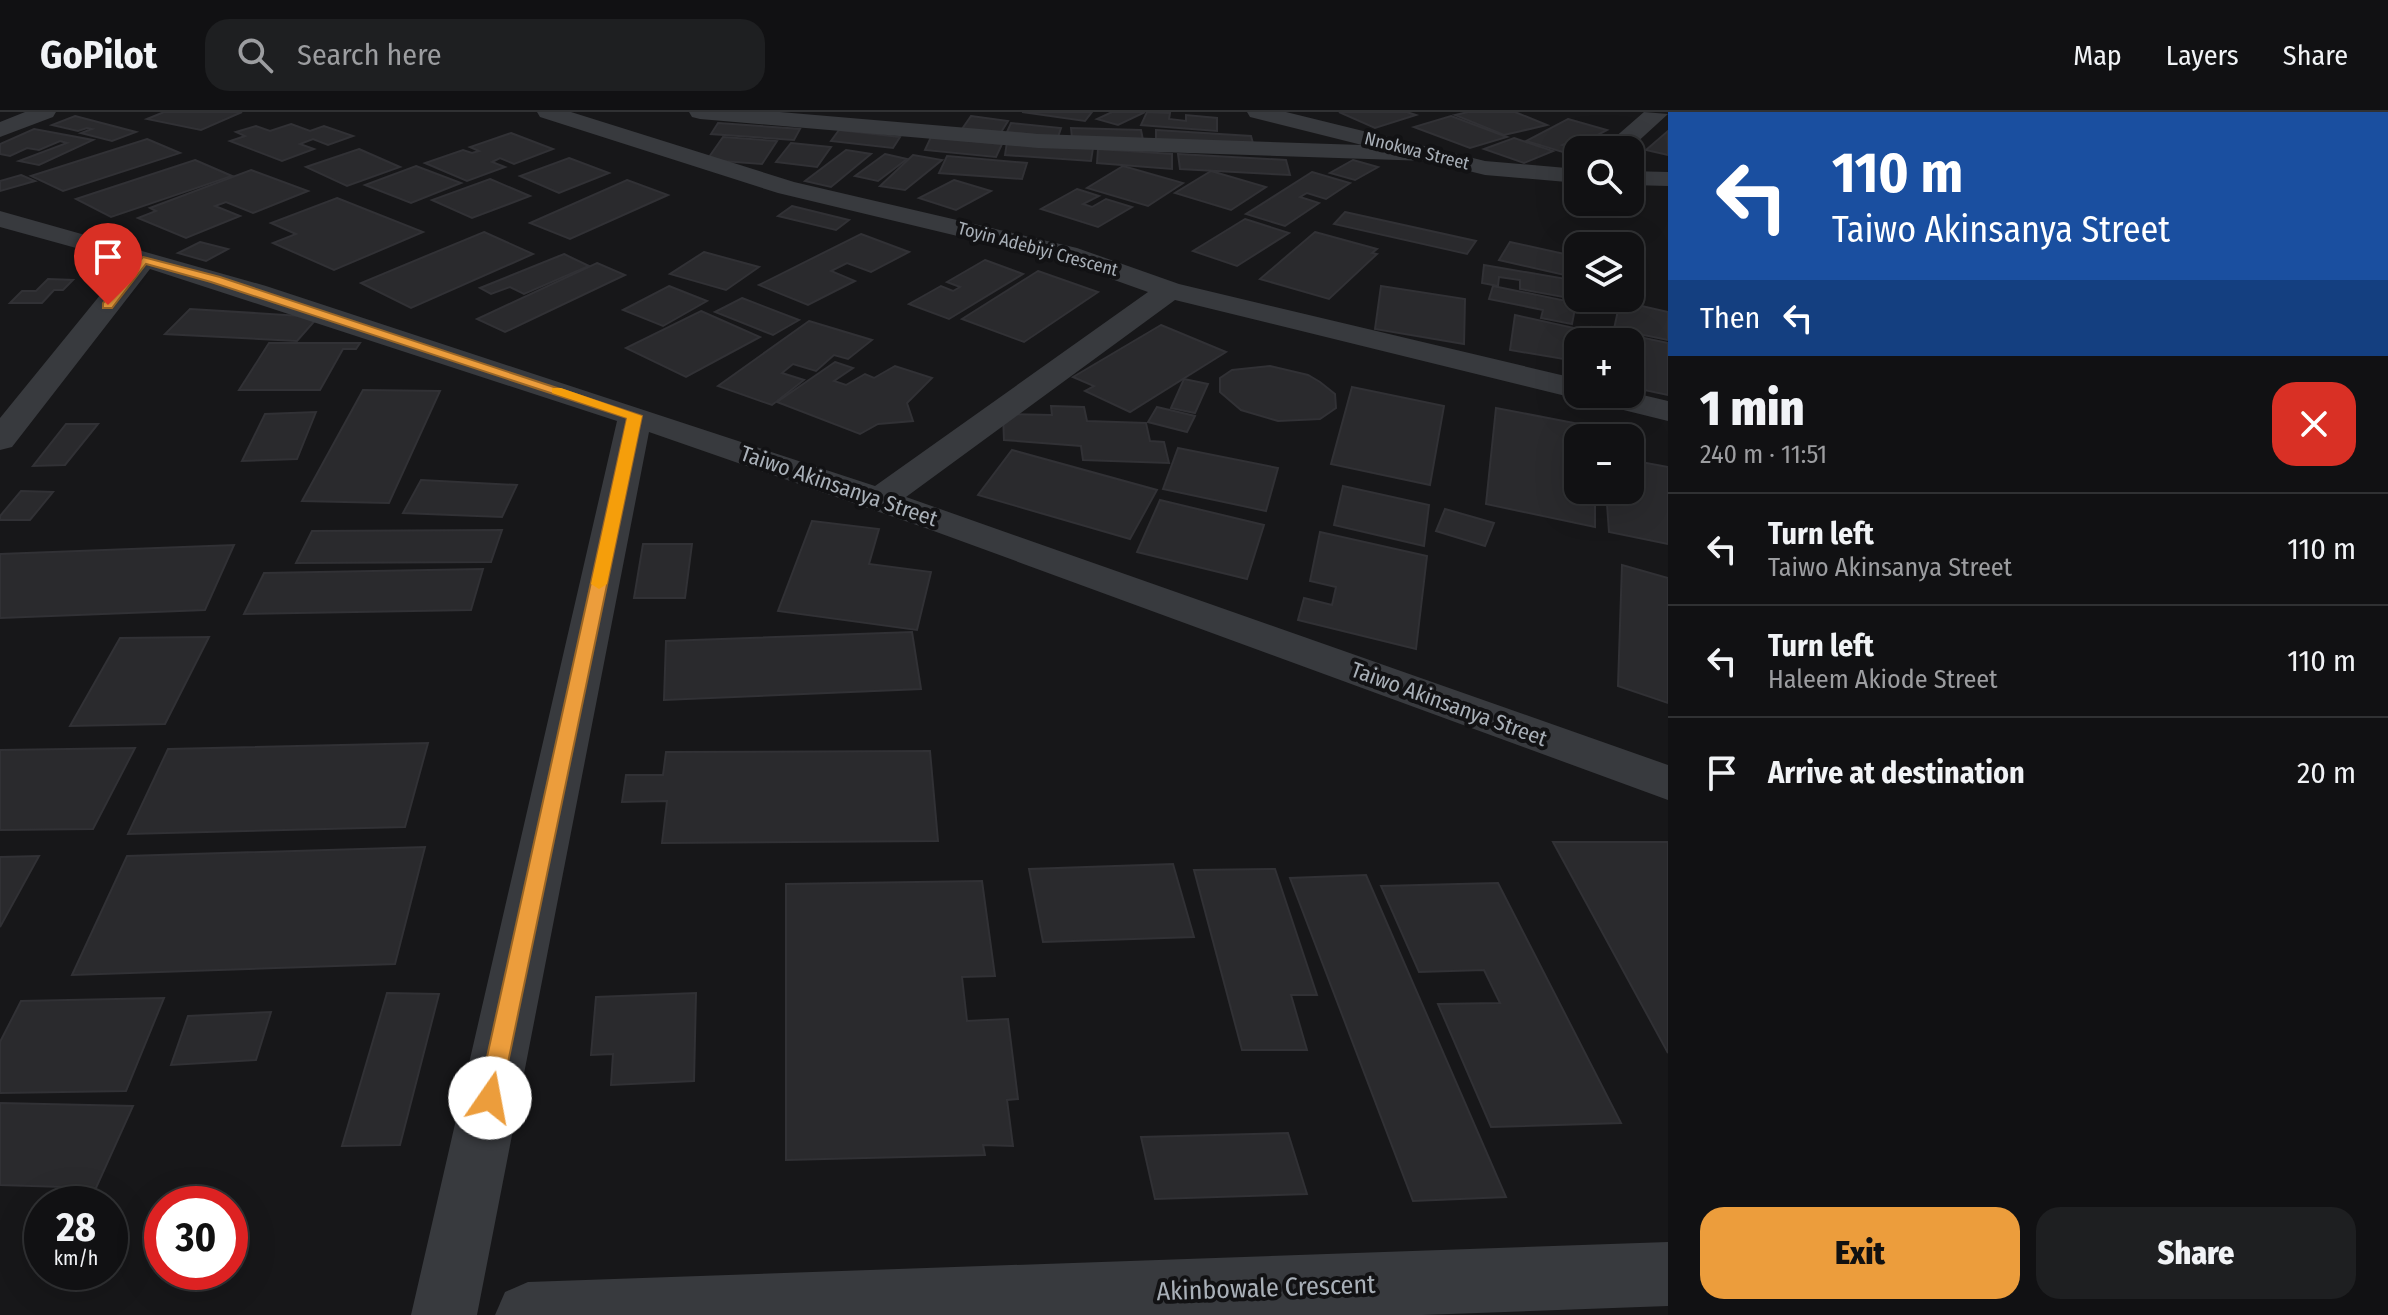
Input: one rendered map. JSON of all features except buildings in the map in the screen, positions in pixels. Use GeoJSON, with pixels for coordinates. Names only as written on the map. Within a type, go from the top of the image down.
{"type":"FeatureCollection","features":[{"type":"Feature","properties":{"kind":"street"},"geometry":{"type":"LineString","coordinates":[[0,130],[45,112]]}},
{"type":"Feature","properties":{"kind":"street","name":"Toyin Adebiyi Crescent"},"geometry":{"type":"LineString","coordinates":[[548,112],[787,188],[1067,254],[1170,290],[1564,386]]}},
{"type":"Feature","properties":{"kind":"street"},"geometry":{"type":"LineString","coordinates":[[700,112],[1038,141],[1428,154]]}},
{"type":"Feature","properties":{"kind":"street","name":"Nnokwa Street"},"geometry":{"type":"LineString","coordinates":[[1258,112],[1485,168],[1564,175]]}},
{"type":"Feature","properties":{"kind":"street"},"geometry":{"type":"LineString","coordinates":[[1630,136],[1658,112]]}},
{"type":"Feature","properties":{"kind":"street"},"geometry":{"type":"LineString","coordinates":[[1644,168],[1663,178]]}},
{"type":"Feature","properties":{"kind":"street","name":"Taiwo Akinsanya Street"},"geometry":{"type":"LineString","coordinates":[[0,219],[215,279],[635,416],[880,499],[1668,783]]}},
{"type":"Feature","properties":{"kind":"street"},"geometry":{"type":"LineString","coordinates":[[0,440],[143,260]]}},
{"type":"Feature","properties":{"kind":"street"},"geometry":{"type":"LineString","coordinates":[[880,499],[1170,290]]}},
{"type":"Feature","properties":{"kind":"street"},"geometry":{"type":"LineString","coordinates":[[1644,405],[1668,411]]}},
{"type":"Feature","properties":{"kind":"street"},"geometry":{"type":"LineString","coordinates":[[444,1315],[635,416]]}},
{"type":"Feature","properties":{"kind":"street","name":"Akinbowale Crescent"},"geometry":{"type":"LineString","coordinates":[[528,1315],[1668,1274]]}},
{"type":"Feature","properties":{"kind":"slow traffic"},"geometry":{"type":"LineString","coordinates":[[556,390],[635,416],[599,584]]}},
{"type":"Feature","properties":{"kind":"route"},"geometry":{"type":"LineString","coordinates":[[108,305],[143,260],[215,279],[635,416],[490,1098]]}}]}
